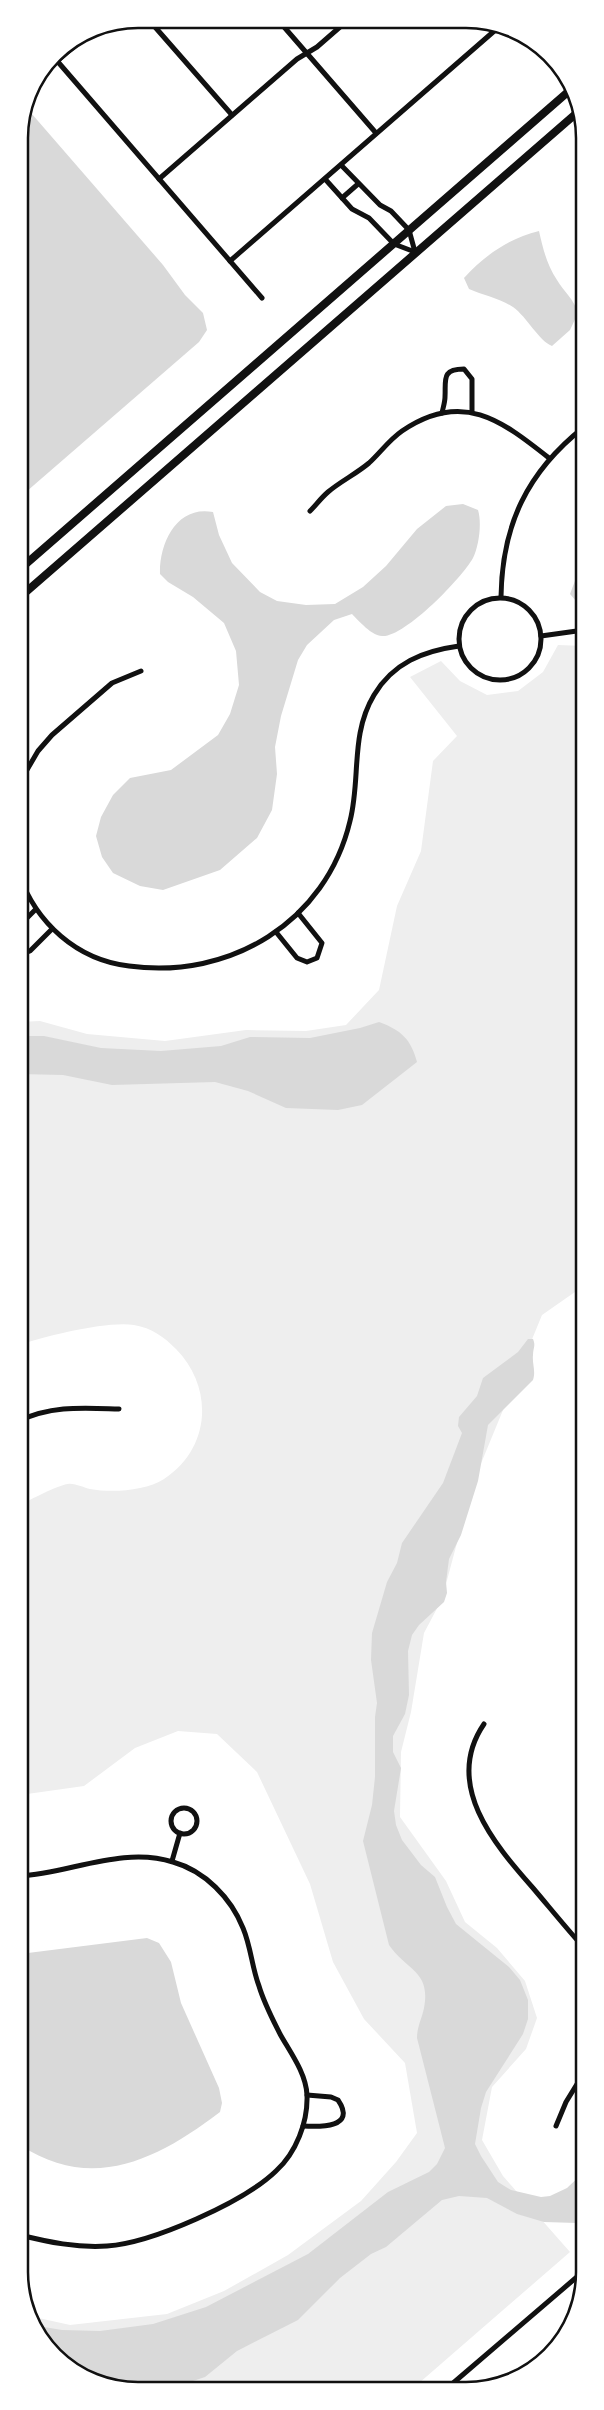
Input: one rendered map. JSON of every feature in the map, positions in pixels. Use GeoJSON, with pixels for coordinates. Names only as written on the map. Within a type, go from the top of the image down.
{"type":"FeatureCollection","features":[{"type":"Feature","properties":{"kind":"street"},"geometry":{"type":"LineString","coordinates":[[156,28],[232,115]]}},
{"type":"Feature","properties":{"kind":"street"},"geometry":{"type":"LineString","coordinates":[[285,28],[376,133]]}},
{"type":"Feature","properties":{"kind":"street"},"geometry":{"type":"LineString","coordinates":[[159,179],[297,59],[317,47],[339,28]]}},
{"type":"Feature","properties":{"kind":"street"},"geometry":{"type":"LineString","coordinates":[[230,261],[494,31]]}},
{"type":"Feature","properties":{"kind":"street"},"geometry":{"type":"LineString","coordinates":[[58,62],[262,298]]}},
{"type":"Feature","properties":{"kind":"street"},"geometry":{"type":"LineString","coordinates":[[28,562],[567,93]]}},
{"type":"Feature","properties":{"kind":"street"},"geometry":{"type":"LineString","coordinates":[[28,590],[574,115]]}},
{"type":"Feature","properties":{"kind":"street"},"geometry":{"type":"LineString","coordinates":[[341,165],[358,184],[380,205],[391,211],[409,230],[415,252]]}},
{"type":"Feature","properties":{"kind":"street"},"geometry":{"type":"LineString","coordinates":[[325,179],[352,209],[369,218],[394,244],[415,252]]}},
{"type":"Feature","properties":{"kind":"street"},"geometry":{"type":"LineString","coordinates":[[342,198],[358,184]]}},
{"type":"Feature","properties":{"kind":"street"},"geometry":{"type":"LineString","coordinates":[[442,413],[445,397],[444,379],[448,373],[455,369],[464,369],[472,379],[472,412]]}},
{"type":"Feature","properties":{"kind":"street"},"geometry":{"type":"LineString","coordinates":[[310,512],[328,492],[357,473],[401,431],[423,419],[442,413],[472,412],[494,419],[512,429],[549,458]]}},
{"type":"Feature","properties":{"kind":"street"},"geometry":{"type":"LineString","coordinates":[[501,597],[501,566],[511,526],[535,479],[549,458],[576,435]]}},
{"type":"Feature","properties":{"kind":"street"},"geometry":{"type":"LineString","coordinates":[[501,597],[517,602],[530,610],[537,620],[541,636],[538,656],[532,666],[523,673],[504,680],[485,677],[475,672],[468,664],[459,646],[462,623],[473,608],[481,602],[501,597]]}},
{"type":"Feature","properties":{"kind":"street"},"geometry":{"type":"LineString","coordinates":[[541,636],[576,631]]}},
{"type":"Feature","properties":{"kind":"street"},"geometry":{"type":"LineString","coordinates":[[28,895],[52,929],[73,945],[94,957],[116,965],[164,969],[187,968],[232,956],[256,946],[298,913],[333,868],[344,842],[354,799],[359,733],[374,695],[385,680],[418,655],[459,646]]}},
{"type":"Feature","properties":{"kind":"street"},"geometry":{"type":"LineString","coordinates":[[28,768],[38,751],[52,734],[112,684],[141,671]]}},
{"type":"Feature","properties":{"kind":"street"},"geometry":{"type":"LineString","coordinates":[[28,917],[36,909]]}},
{"type":"Feature","properties":{"kind":"street"},"geometry":{"type":"LineString","coordinates":[[276,932],[298,958],[307,962],[318,958],[322,943],[298,913]]}},
{"type":"Feature","properties":{"kind":"street"},"geometry":{"type":"LineString","coordinates":[[28,952],[52,929]]}},
{"type":"Feature","properties":{"kind":"street"},"geometry":{"type":"LineString","coordinates":[[28,1417],[66,1408],[119,1409]]}},
{"type":"Feature","properties":{"kind":"street"},"geometry":{"type":"LineString","coordinates":[[484,1724],[475,1736],[470,1766],[475,1803],[484,1826],[499,1849],[576,1939]]}},
{"type":"Feature","properties":{"kind":"street"},"geometry":{"type":"LineString","coordinates":[[179,1808],[188,1808],[195,1813],[197,1824],[192,1831],[180,1833],[173,1828],[171,1819],[179,1808]]}},
{"type":"Feature","properties":{"kind":"street"},"geometry":{"type":"LineString","coordinates":[[172,1861],[180,1833]]}},
{"type":"Feature","properties":{"kind":"street"},"geometry":{"type":"LineString","coordinates":[[28,1875],[72,1869],[121,1858],[144,1857],[172,1861],[203,1877],[219,1891],[233,1909],[244,1929],[258,1984],[267,2008],[296,2059],[307,2095],[303,2126],[294,2147],[278,2170],[259,2185],[198,2218],[166,2232],[136,2242],[107,2246],[75,2246],[28,2237]]}},
{"type":"Feature","properties":{"kind":"street"},"geometry":{"type":"LineString","coordinates":[[556,2126],[566,2102],[576,2086]]}},
{"type":"Feature","properties":{"kind":"street"},"geometry":{"type":"LineString","coordinates":[[303,2126],[324,2128],[333,2126],[340,2119],[342,2112],[338,2100],[331,2096],[307,2095]]}},
{"type":"Feature","properties":{"kind":"street"},"geometry":{"type":"LineString","coordinates":[[454,2382],[576,2278]]}},
{"type":"Feature","properties":{"kind":"shaded area"},"geometry":{"type":"Polygon","coordinates":[[[30,112],[163,265],[185,295],[203,313],[207,330],[199,342],[28,490],[28,123],[30,112]]]}},
{"type":"Feature","properties":{"kind":"shaded area"},"geometry":{"type":"Polygon","coordinates":[[[539,231],[551,269],[576,308],[576,317],[570,330],[552,346],[542,339],[513,307],[469,289],[464,278],[489,255],[507,243],[539,231]]]}},
{"type":"Feature","properties":{"kind":"shaded area"},"geometry":{"type":"Polygon","coordinates":[[[463,504],[478,510],[480,528],[475,553],[467,567],[432,605],[404,627],[392,634],[382,636],[370,631],[352,614],[334,620],[307,645],[298,660],[281,716],[275,747],[277,774],[272,810],[257,838],[220,870],[163,890],[140,886],[113,873],[102,857],[96,836],[101,817],[113,795],[130,778],[171,770],[218,735],[230,714],[239,685],[236,651],[224,623],[193,597],[168,582],[160,574],[163,550],[167,539],[180,520],[189,514],[200,511],[213,512],[219,535],[232,563],[260,592],[277,601],[306,605],[335,604],[363,587],[386,566],[417,529],[446,506],[463,504]]]}},
{"type":"Feature","properties":{"kind":"shaded area"},"geometry":{"type":"Polygon","coordinates":[[[576,578],[576,601],[570,594],[576,578]]]}},
{"type":"Feature","properties":{"kind":"shaded area"},"geometry":{"type":"Polygon","coordinates":[[[558,645],[576,646],[576,1291],[542,1315],[473,1483],[442,1599],[424,1633],[411,1712],[401,1752],[400,1817],[446,1881],[465,1922],[497,1948],[525,1981],[537,2018],[526,2049],[492,2087],[482,2140],[503,2176],[570,2252],[420,2382],[123,2382],[102,2377],[70,2360],[50,2340],[38,2318],[70,2325],[167,2314],[224,2291],[288,2255],[361,2201],[396,2162],[417,2133],[405,2063],[364,2019],[333,1962],[310,1884],[257,1772],[217,1734],[178,1731],[135,1748],[84,1786],[28,1794],[28,1501],[68,1484],[99,1490],[118,1491],[156,1483],[180,1466],[191,1451],[198,1435],[202,1417],[197,1381],[188,1365],[176,1349],[167,1341],[146,1328],[122,1324],[108,1325],[60,1334],[28,1343],[28,1022],[40,1021],[87,1034],[165,1041],[246,1030],[306,1031],[346,1025],[379,990],[397,906],[421,851],[433,761],[457,736],[410,677],[441,661],[460,681],[487,695],[518,691],[543,672],[558,645]]]}},
{"type":"Feature","properties":{"kind":"shaded area"},"geometry":{"type":"Polygon","coordinates":[[[379,1022],[393,1028],[408,1041],[417,1062],[362,1105],[338,1110],[286,1108],[248,1091],[215,1082],[112,1085],[63,1075],[28,1074],[28,1036],[44,1036],[101,1048],[161,1051],[221,1046],[250,1037],[310,1038],[360,1028],[379,1022]]]}},
{"type":"Feature","properties":{"kind":"shaded area"},"geometry":{"type":"Polygon","coordinates":[[[528,1339],[533,1339],[533,1380],[488,1425],[478,1481],[461,1535],[449,1559],[446,1582],[447,1593],[444,1602],[419,1625],[412,1635],[408,1651],[409,1695],[405,1714],[393,1736],[393,1752],[401,1768],[394,1811],[396,1825],[402,1840],[421,1865],[435,1877],[456,1924],[509,1967],[520,1980],[528,2000],[528,2019],[523,2034],[486,2092],[481,2108],[475,2144],[498,2182],[511,2190],[541,2197],[550,2196],[567,2188],[576,2180],[576,2223],[544,2222],[517,2214],[487,2198],[459,2196],[442,2200],[386,2247],[371,2254],[340,2278],[298,2320],[237,2351],[205,2377],[190,2382],[123,2382],[102,2377],[70,2360],[50,2340],[42,2327],[62,2330],[100,2331],[153,2324],[206,2307],[308,2254],[388,2192],[429,2172],[437,2164],[445,2148],[417,2038],[424,2008],[424,1986],[416,1972],[389,1945],[363,1841],[372,1805],[375,1777],[375,1717],[377,1703],[371,1660],[372,1633],[387,1582],[397,1563],[402,1543],[443,1483],[462,1433],[458,1426],[459,1417],[477,1396],[483,1378],[518,1352],[528,1339]]]}},
{"type":"Feature","properties":{"kind":"shaded area"},"geometry":{"type":"Polygon","coordinates":[[[147,1938],[159,1943],[171,1962],[181,2003],[219,2088],[222,2103],[220,2112],[173,2144],[149,2156],[124,2164],[99,2168],[73,2167],[47,2159],[28,2149],[28,1953],[147,1938]]]}}]}
